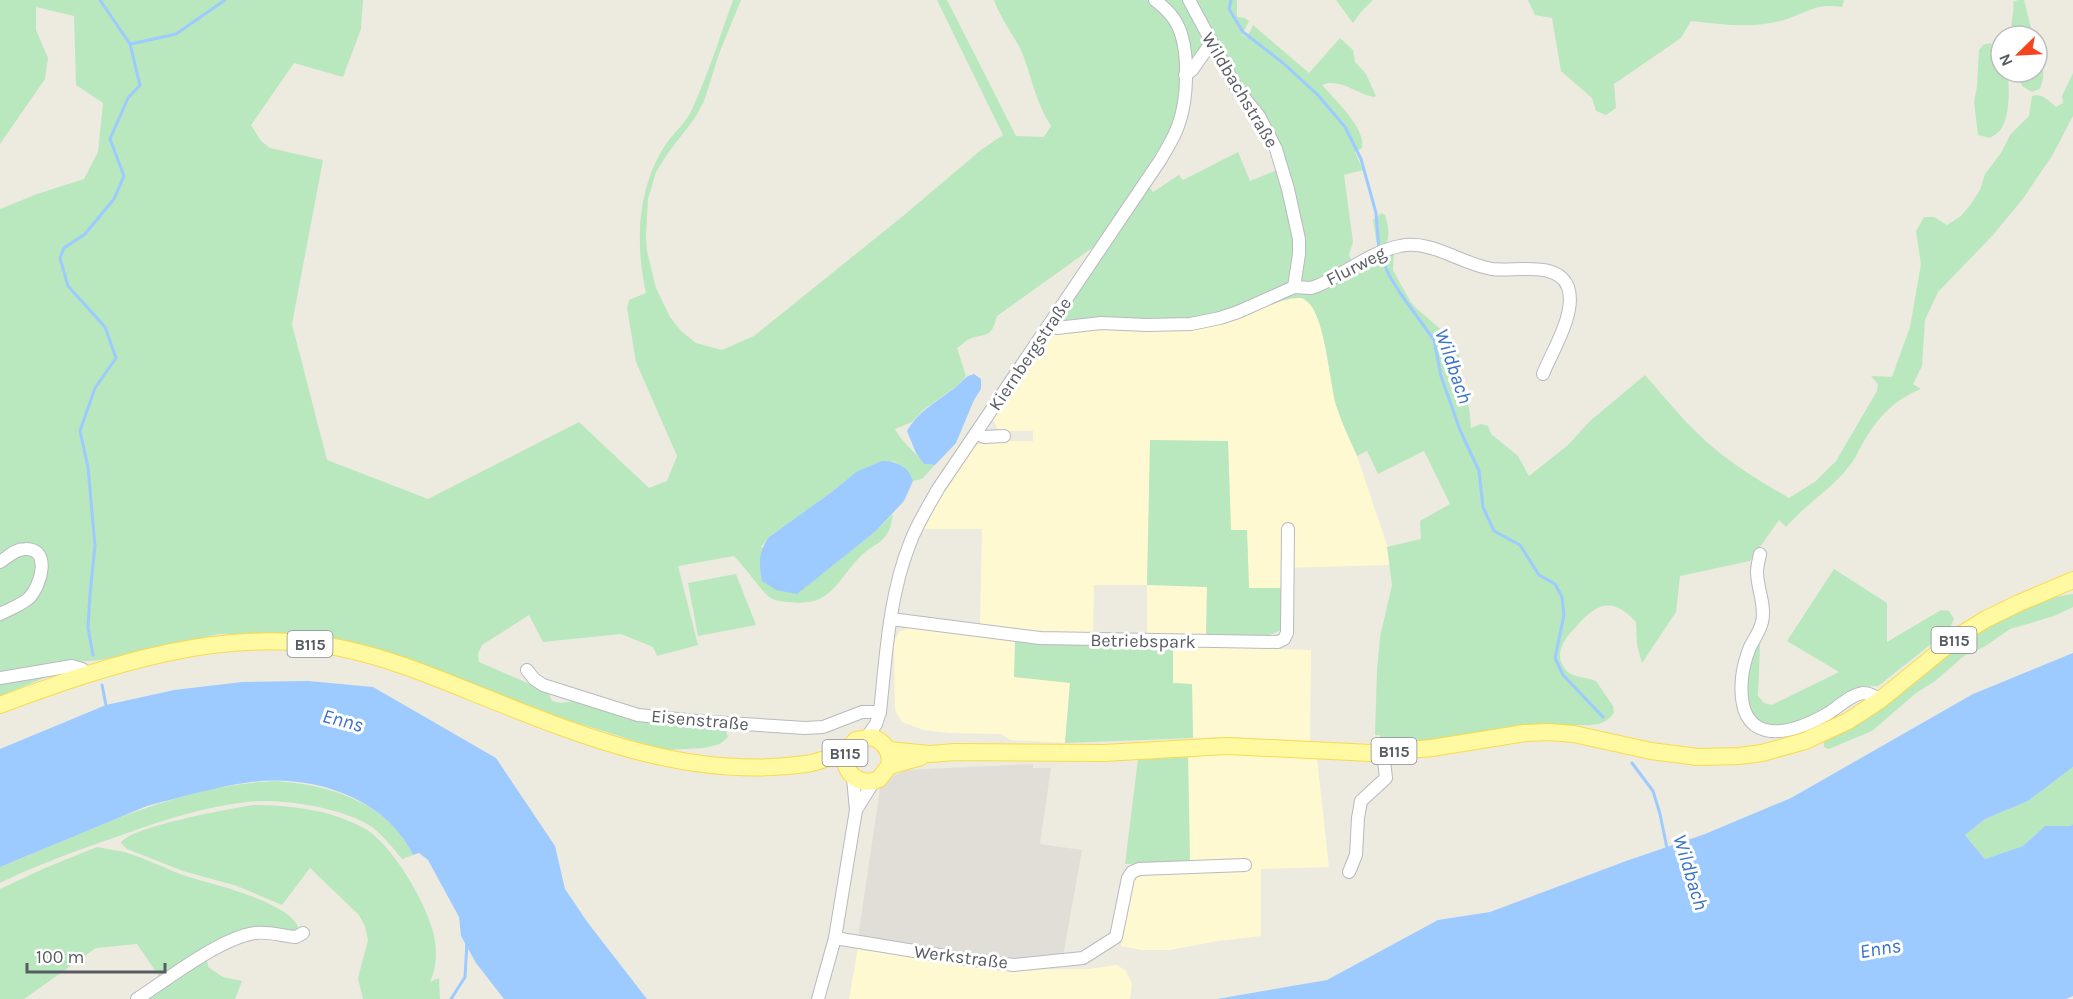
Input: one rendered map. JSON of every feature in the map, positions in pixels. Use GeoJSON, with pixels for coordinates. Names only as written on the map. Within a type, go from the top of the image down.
{"type":"FeatureCollection","features":[{"type":"Feature","properties":{"kind":"main road","name":"B115"},"geometry":{"type":"LineString","coordinates":[[848,766],[851,743],[880,738],[930,754],[1104,753],[1227,747],[1383,752],[1432,748],[1525,733],[1549,732],[1574,734],[1675,755],[1698,757],[1762,753],[1805,741],[1848,721],[1880,700],[1938,651],[1986,619],[2073,580]]}},
{"type":"Feature","properties":{"kind":"main road","name":"B115"},"geometry":{"type":"LineString","coordinates":[[0,705],[139,659],[213,645],[257,642],[303,643],[339,648],[405,666],[586,737],[649,755],[735,766],[809,764],[848,766],[863,782],[874,781],[884,775],[880,738]]}},
{"type":"Feature","properties":{"kind":"street","name":"Kiernbergstraße"},"geometry":{"type":"LineString","coordinates":[[880,738],[891,619],[904,558],[917,525],[938,489],[1143,187],[1173,139],[1183,110],[1184,49],[1172,15],[1155,0]]}},
{"type":"Feature","properties":{"kind":"street","name":"Wildbachstraße"},"geometry":{"type":"LineString","coordinates":[[1189,0],[1237,89],[1259,116],[1276,149],[1299,239],[1294,287]]}},
{"type":"Feature","properties":{"kind":"street"},"geometry":{"type":"LineString","coordinates":[[1185,75],[1192,70],[1211,43]]}},
{"type":"Feature","properties":{"kind":"street","name":"Flurweg"},"geometry":{"type":"LineString","coordinates":[[1049,325],[1057,328],[1101,323],[1191,324],[1220,318],[1294,287],[1317,286],[1387,249],[1411,244],[1421,245],[1479,266],[1495,269],[1544,270],[1559,276],[1569,290],[1569,308],[1562,332],[1543,374]]}},
{"type":"Feature","properties":{"kind":"street"},"geometry":{"type":"LineString","coordinates":[[976,433],[984,437],[1004,436]]}},
{"type":"Feature","properties":{"kind":"street","name":"Betriebspark"},"geometry":{"type":"LineString","coordinates":[[891,619],[1041,638],[1278,642],[1284,639],[1287,633],[1288,528]]}},
{"type":"Feature","properties":{"kind":"street"},"geometry":{"type":"LineString","coordinates":[[0,562],[15,551],[27,549],[36,552],[42,568],[38,586],[29,598],[0,614]]}},
{"type":"Feature","properties":{"kind":"street"},"geometry":{"type":"LineString","coordinates":[[1760,554],[1757,572],[1763,615],[1762,625],[1744,663],[1742,679],[1742,704],[1751,724],[1766,731],[1780,731],[1828,714],[1856,695],[1871,694],[1880,700]]}},
{"type":"Feature","properties":{"kind":"street"},"geometry":{"type":"LineString","coordinates":[[0,678],[72,666],[82,669],[86,675]]}},
{"type":"Feature","properties":{"kind":"street","name":"Eisenstraße"},"geometry":{"type":"LineString","coordinates":[[527,670],[538,682],[621,711],[660,718],[805,728],[823,727],[862,712],[880,738]]}},
{"type":"Feature","properties":{"kind":"street"},"geometry":{"type":"LineString","coordinates":[[1350,872],[1356,855],[1361,801],[1386,778],[1383,752]]}},
{"type":"Feature","properties":{"kind":"street"},"geometry":{"type":"LineString","coordinates":[[818,999],[835,938],[856,810],[848,766]]}},
{"type":"Feature","properties":{"kind":"street"},"geometry":{"type":"LineString","coordinates":[[856,810],[874,781]]}},
{"type":"Feature","properties":{"kind":"street","name":"Werkstraße"},"geometry":{"type":"LineString","coordinates":[[835,938],[1000,965],[1083,958],[1116,937],[1128,878],[1132,872],[1139,869],[1245,865]]}},
{"type":"Feature","properties":{"kind":"street"},"geometry":{"type":"LineString","coordinates":[[137,999],[213,950],[238,937],[264,932],[296,937],[303,933]]}},
{"type":"Feature","properties":{"kind":"shaded area"},"geometry":{"type":"Polygon","coordinates":[[[1294,297],[1302,298],[1313,307],[1321,327],[1337,408],[1357,456],[1390,554],[1389,565],[1281,568],[1281,588],[1249,588],[1247,530],[1231,530],[1228,442],[1151,440],[1147,584],[1207,587],[1206,637],[1147,636],[1147,585],[1094,585],[1093,635],[1037,633],[980,627],[982,529],[923,529],[954,473],[976,445],[991,441],[1033,441],[1033,431],[1005,431],[998,429],[993,420],[1049,337],[1058,332],[1250,312],[1294,297]]]}},
{"type":"Feature","properties":{"kind":"shaded area"},"geometry":{"type":"Polygon","coordinates":[[[910,628],[1015,641],[1070,683],[1065,743],[1010,740],[1002,734],[924,730],[902,722],[895,710],[894,645],[900,631],[910,628]]]}},
{"type":"Feature","properties":{"kind":"shaded area"},"geometry":{"type":"Polygon","coordinates":[[[1173,646],[1311,650],[1310,741],[1230,737],[1193,738],[1192,684],[1173,683],[1173,646]]]}},
{"type":"Feature","properties":{"kind":"shaded area"},"geometry":{"type":"Polygon","coordinates":[[[1243,753],[1317,759],[1329,867],[1261,869],[1261,936],[1170,950],[1142,950],[1121,946],[1131,883],[1137,875],[1190,863],[1188,755],[1243,753]]]}},
{"type":"Feature","properties":{"kind":"shaded area"},"geometry":{"type":"Polygon","coordinates":[[[1033,764],[1033,768],[1051,768],[1040,844],[1082,850],[1063,956],[1007,963],[858,938],[881,782],[906,770],[1033,764]]]}},
{"type":"Feature","properties":{"kind":"shaded area"},"geometry":{"type":"Polygon","coordinates":[[[858,947],[1004,970],[1089,969],[1117,965],[1126,971],[1132,984],[1130,999],[849,999],[858,947]]]}},
{"type":"Feature","properties":{"kind":"green space"},"geometry":{"type":"Polygon","coordinates":[[[0,0],[363,0],[361,29],[343,77],[294,63],[251,125],[261,141],[270,148],[323,160],[292,324],[327,460],[428,499],[579,422],[649,488],[667,481],[677,456],[636,362],[627,308],[629,300],[646,293],[640,255],[640,235],[644,197],[649,179],[666,144],[691,112],[733,0],[741,0],[720,51],[704,101],[695,118],[656,172],[648,199],[646,235],[647,251],[656,288],[670,317],[681,331],[696,343],[722,350],[754,336],[981,150],[1003,135],[937,0],[947,0],[1016,136],[1044,137],[1051,126],[1038,101],[1023,55],[994,0],[1150,0],[1166,13],[1177,30],[1181,60],[1181,87],[1178,107],[1170,131],[1099,243],[997,316],[991,332],[969,339],[957,348],[966,376],[957,386],[923,410],[912,422],[895,429],[924,464],[935,465],[922,479],[913,481],[908,471],[894,461],[856,472],[769,537],[761,547],[820,575],[876,531],[893,514],[885,537],[858,559],[830,592],[813,601],[802,603],[774,599],[769,597],[734,556],[678,566],[698,645],[657,656],[653,647],[621,634],[543,642],[529,615],[482,645],[478,654],[479,662],[548,692],[552,701],[561,703],[574,701],[717,726],[726,731],[728,737],[720,744],[704,748],[664,750],[558,717],[540,709],[279,634],[219,634],[101,660],[49,664],[44,678],[0,696],[0,209],[84,179],[98,152],[103,103],[76,85],[74,16],[36,7],[36,30],[48,58],[45,79],[0,144],[0,0]]]}},
{"type":"Feature","properties":{"kind":"green space"},"geometry":{"type":"Polygon","coordinates":[[[1160,0],[1237,0],[1237,17],[1249,21],[1242,35],[1247,37],[1253,25],[1309,73],[1340,38],[1353,50],[1355,62],[1366,74],[1376,96],[1341,84],[1322,85],[1355,123],[1362,140],[1362,148],[1355,152],[1363,170],[1344,175],[1353,242],[1349,255],[1353,264],[1308,284],[1303,281],[1300,273],[1269,296],[1196,320],[1059,323],[1058,319],[1148,185],[1153,192],[1179,175],[1183,180],[1238,152],[1250,181],[1287,166],[1215,44],[1189,84],[1186,46],[1160,0]]]}},
{"type":"Feature","properties":{"kind":"green space"},"geometry":{"type":"Polygon","coordinates":[[[1336,0],[1373,0],[1353,23],[1336,0]]]}},
{"type":"Feature","properties":{"kind":"green space"},"geometry":{"type":"Polygon","coordinates":[[[1528,0],[1844,0],[1842,7],[1824,6],[1758,25],[1691,21],[1681,38],[1614,84],[1616,108],[1606,115],[1596,111],[1592,98],[1561,71],[1552,18],[1535,15],[1528,0]]]}},
{"type":"Feature","properties":{"kind":"green space"},"geometry":{"type":"Polygon","coordinates":[[[2024,0],[2030,24],[2012,24],[2013,2],[2024,0]]]}},
{"type":"Feature","properties":{"kind":"green space"},"geometry":{"type":"Polygon","coordinates":[[[1989,43],[1989,84],[2009,85],[2008,109],[2004,124],[1999,132],[1990,138],[1978,135],[1974,102],[1979,50],[1983,45],[1989,43]]]}},
{"type":"Feature","properties":{"kind":"green space"},"geometry":{"type":"Polygon","coordinates":[[[2073,73],[2073,116],[2052,156],[2022,200],[1993,235],[1938,292],[1925,320],[1922,366],[1913,384],[1921,389],[1903,398],[1882,416],[1843,474],[1786,527],[1779,520],[1750,561],[1680,576],[1676,612],[1642,663],[1637,645],[1636,622],[1619,608],[1604,606],[1597,608],[1583,619],[1567,637],[1560,653],[1563,666],[1567,672],[1596,681],[1613,706],[1614,713],[1610,718],[1594,725],[1570,725],[1566,728],[1471,735],[1381,747],[1380,735],[1375,735],[1380,637],[1392,585],[1387,547],[1421,539],[1420,521],[1450,504],[1424,451],[1378,474],[1367,451],[1357,456],[1337,408],[1322,332],[1311,306],[1304,299],[1293,298],[1250,312],[1289,295],[1305,293],[1313,295],[1317,289],[1394,252],[1393,270],[1410,301],[1451,338],[1460,357],[1460,377],[1469,407],[1471,428],[1481,424],[1488,426],[1491,434],[1518,456],[1529,476],[1568,445],[1590,421],[1645,375],[1705,441],[1733,463],[1789,498],[1816,481],[1836,461],[1877,391],[1878,384],[1871,376],[1892,377],[1910,327],[1921,264],[1916,231],[1924,217],[1934,217],[1947,225],[1961,216],[1980,190],[1985,174],[2001,153],[2010,135],[2029,116],[2032,96],[2042,97],[2056,107],[2063,103],[2062,96],[2073,73]]]}},
{"type":"Feature","properties":{"kind":"green space"},"geometry":{"type":"Polygon","coordinates":[[[2021,84],[2041,84],[2040,89],[2032,92],[2021,84]]]}},
{"type":"Feature","properties":{"kind":"green space"},"geometry":{"type":"Polygon","coordinates":[[[1381,213],[1385,215],[1388,235],[1386,244],[1378,251],[1373,220],[1381,213]]]}},
{"type":"Feature","properties":{"kind":"green space"},"geometry":{"type":"Polygon","coordinates":[[[1150,440],[1228,441],[1231,530],[1247,530],[1249,588],[1281,588],[1281,630],[1262,638],[1206,637],[1207,587],[1147,585],[1150,440]]]}},
{"type":"Feature","properties":{"kind":"green space"},"geometry":{"type":"Polygon","coordinates":[[[1834,569],[1887,603],[1887,642],[1941,610],[1949,611],[1954,619],[1949,630],[1878,686],[1860,687],[1813,717],[1774,728],[1749,718],[1743,692],[1755,643],[1760,645],[1758,696],[1764,703],[1772,705],[1839,672],[1787,641],[1834,569]]]}},
{"type":"Feature","properties":{"kind":"green space"},"geometry":{"type":"Polygon","coordinates":[[[736,574],[756,625],[698,636],[688,583],[736,574]]]}},
{"type":"Feature","properties":{"kind":"green space"},"geometry":{"type":"Polygon","coordinates":[[[2073,594],[2073,607],[2054,616],[2010,629],[1984,647],[1964,656],[1872,731],[1829,749],[1824,747],[1824,741],[1975,632],[2045,599],[2073,594]]]}},
{"type":"Feature","properties":{"kind":"green space"},"geometry":{"type":"Polygon","coordinates":[[[1015,641],[1173,646],[1173,683],[1192,684],[1193,738],[1065,743],[1070,683],[1014,677],[1015,641]]]}},
{"type":"Feature","properties":{"kind":"green space"},"geometry":{"type":"Polygon","coordinates":[[[1188,755],[1190,863],[1125,864],[1138,759],[1188,755]]]}},
{"type":"Feature","properties":{"kind":"green space"},"geometry":{"type":"Polygon","coordinates":[[[2073,767],[2073,824],[2070,826],[2045,826],[2023,846],[1985,859],[1965,835],[1985,819],[2028,801],[2073,767]]]}},
{"type":"Feature","properties":{"kind":"green space"},"geometry":{"type":"Polygon","coordinates":[[[276,781],[337,792],[373,809],[402,837],[413,855],[402,859],[372,827],[355,818],[308,805],[260,801],[198,811],[150,825],[59,858],[0,883],[0,867],[135,812],[204,791],[240,784],[276,781]]]}},
{"type":"Feature","properties":{"kind":"green space"},"geometry":{"type":"Polygon","coordinates":[[[254,805],[296,807],[337,816],[362,827],[385,846],[408,877],[432,927],[436,957],[430,982],[439,978],[440,999],[363,999],[358,978],[368,940],[365,926],[359,915],[310,868],[282,905],[237,886],[183,871],[127,849],[121,843],[128,837],[161,825],[254,805]]]}},
{"type":"Feature","properties":{"kind":"green space"},"geometry":{"type":"Polygon","coordinates":[[[97,847],[124,852],[271,904],[286,913],[296,923],[299,933],[259,931],[161,979],[137,944],[96,948],[24,999],[0,999],[0,889],[97,847]]]}},
{"type":"Feature","properties":{"kind":"green space"},"geometry":{"type":"Polygon","coordinates":[[[207,958],[208,967],[223,977],[242,981],[235,999],[144,999],[207,958]]]}},
{"type":"Feature","properties":{"kind":"water"},"geometry":{"type":"Polygon","coordinates":[[[974,374],[981,379],[981,389],[956,443],[935,465],[924,464],[916,453],[907,431],[923,412],[966,377],[974,374]]]}},
{"type":"Feature","properties":{"kind":"water"},"geometry":{"type":"Polygon","coordinates":[[[882,461],[901,465],[913,481],[904,501],[876,531],[797,594],[776,590],[762,581],[760,558],[769,537],[856,472],[882,461]]]}},
{"type":"Feature","properties":{"kind":"water","name":"Enns"},"geometry":{"type":"Polygon","coordinates":[[[2073,653],[2073,767],[2028,801],[1985,819],[1965,835],[1985,859],[2023,846],[2045,826],[2073,824],[2073,996],[2066,999],[1217,999],[1327,980],[1438,920],[1490,912],[1705,834],[1791,798],[1973,694],[2073,653]]]}},
{"type":"Feature","properties":{"kind":"water","name":"Enns"},"geometry":{"type":"Polygon","coordinates":[[[309,681],[373,687],[496,758],[555,846],[565,889],[588,923],[647,999],[504,999],[476,963],[461,936],[459,917],[428,860],[419,853],[413,855],[401,835],[366,804],[322,786],[274,780],[199,792],[147,806],[0,867],[0,749],[106,705],[174,690],[242,682],[309,681]]]}},
{"type":"Feature","properties":{"kind":"waterway"},"geometry":{"type":"LineString","coordinates":[[93,655],[88,628],[95,546],[88,467],[80,431],[95,388],[116,358],[105,327],[68,286],[60,258],[64,248],[85,234],[114,199],[124,176],[110,139],[128,98],[140,85],[130,44],[100,0]]}},
{"type":"Feature","properties":{"kind":"waterway"},"geometry":{"type":"LineString","coordinates":[[131,44],[176,34],[225,0]]}},
{"type":"Feature","properties":{"kind":"waterway","name":"Wildbach"},"geometry":{"type":"LineString","coordinates":[[1231,0],[1229,9],[1243,32],[1283,63],[1318,95],[1345,127],[1361,159],[1376,213],[1379,249]]}},
{"type":"Feature","properties":{"kind":"waterway","name":"Wildbach"},"geometry":{"type":"LineString","coordinates":[[1381,256],[1400,293],[1434,340],[1441,376],[1460,430],[1479,471],[1483,507],[1494,531],[1520,545],[1539,575],[1555,584],[1562,597],[1564,615],[1555,658],[1563,675],[1603,717]]}},
{"type":"Feature","properties":{"kind":"waterway"},"geometry":{"type":"LineString","coordinates":[[102,685],[106,705]]}},
{"type":"Feature","properties":{"kind":"waterway","name":"Wildbach"},"geometry":{"type":"LineString","coordinates":[[1632,763],[1653,791],[1667,848]]}},
{"type":"Feature","properties":{"kind":"waterway"},"geometry":{"type":"LineString","coordinates":[[451,999],[465,977],[467,942]]}}]}
